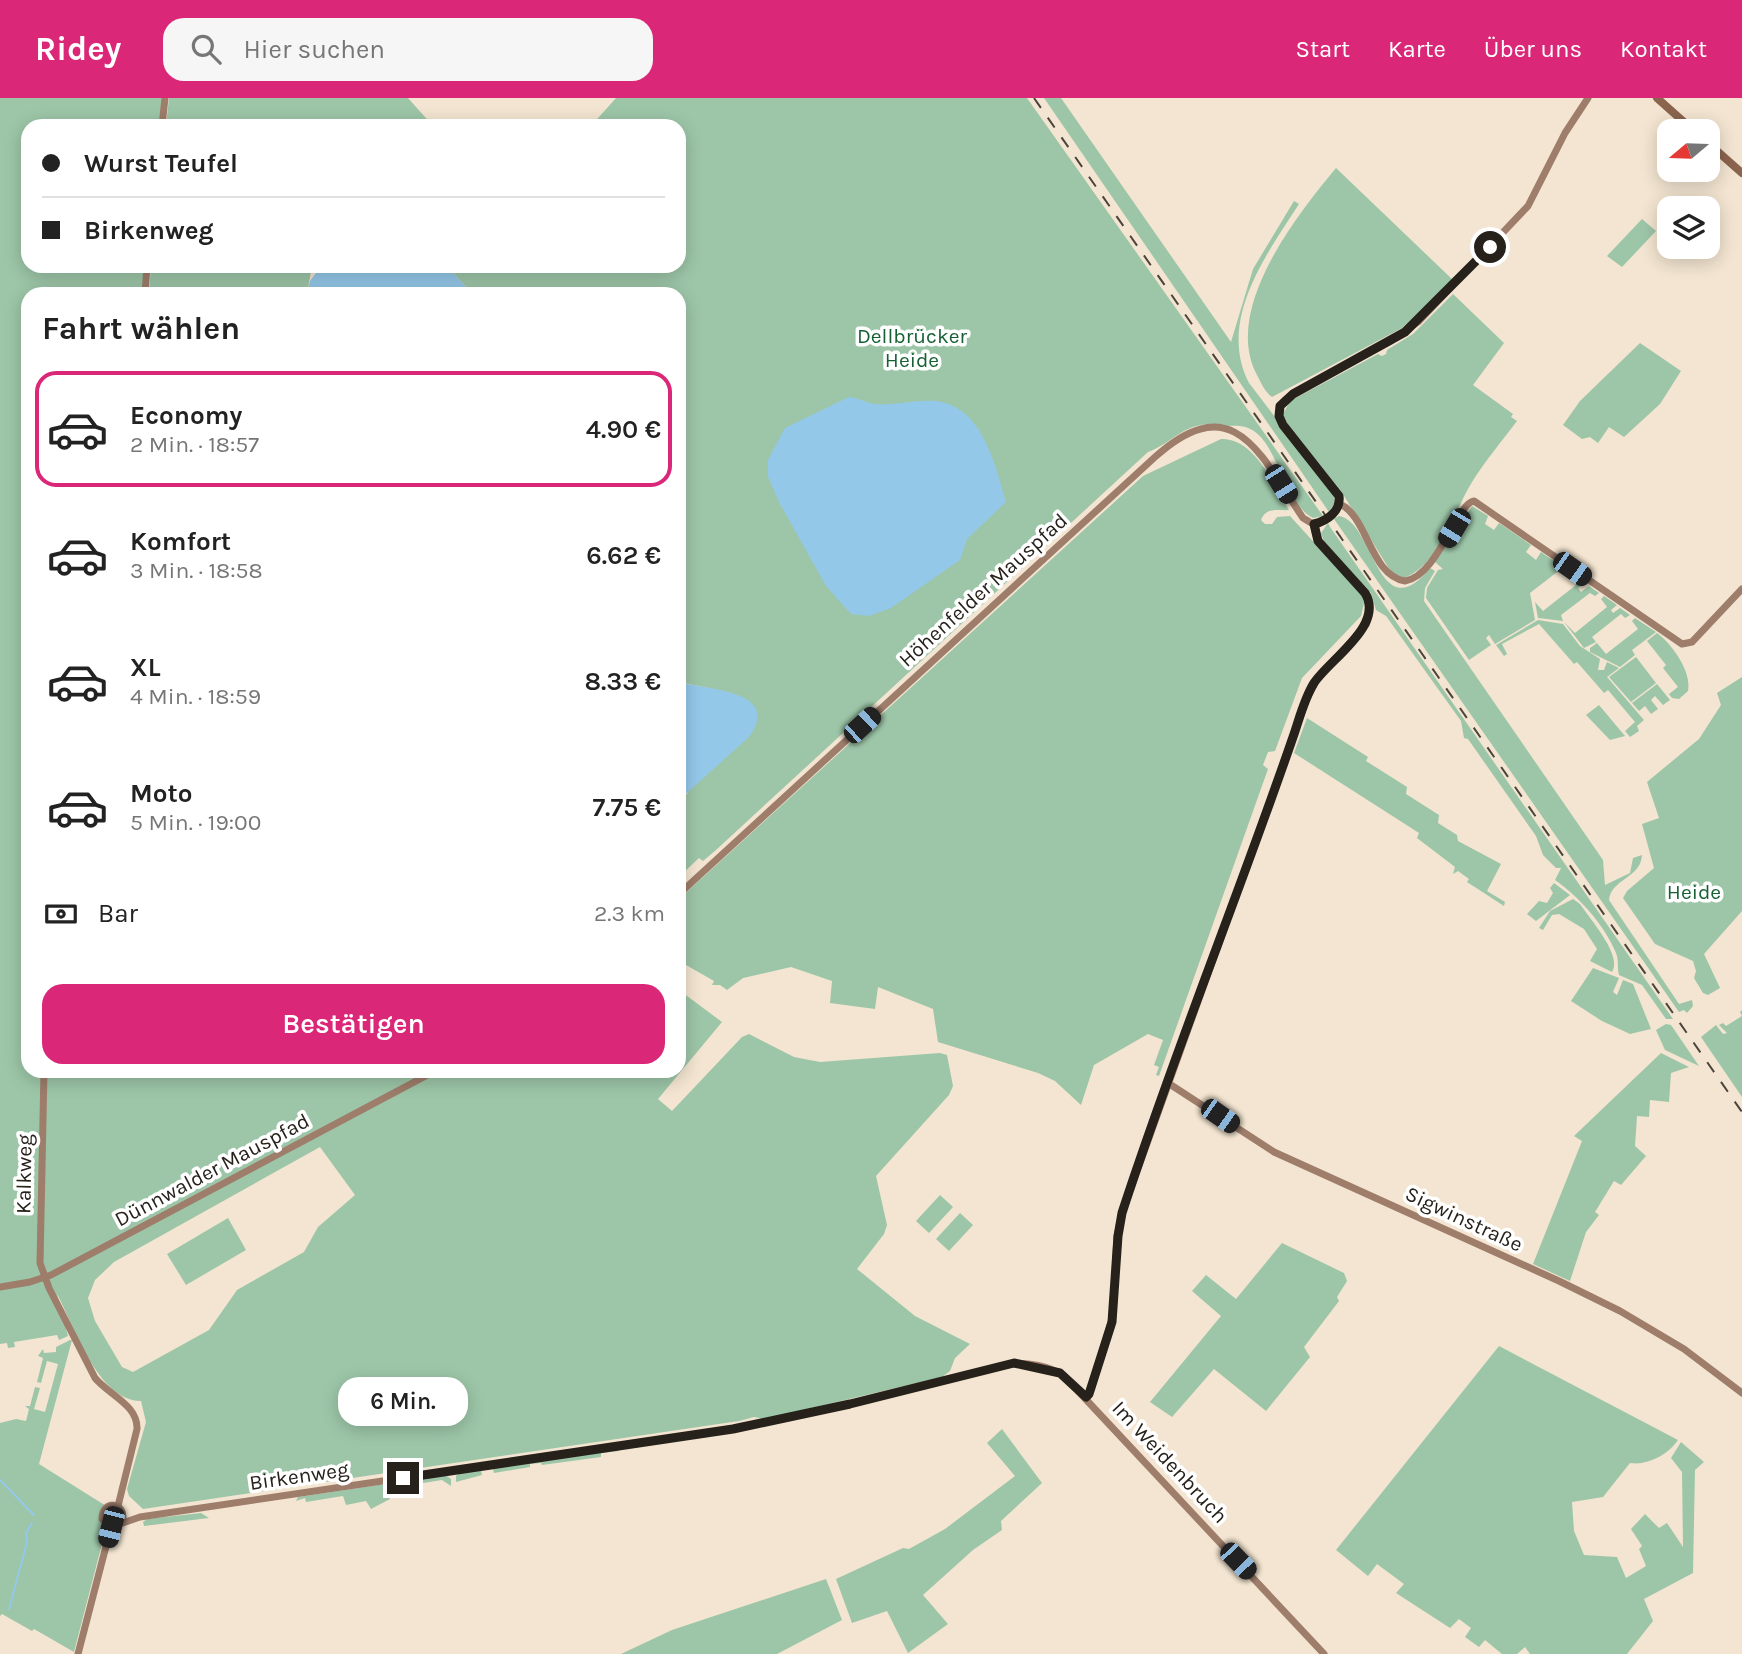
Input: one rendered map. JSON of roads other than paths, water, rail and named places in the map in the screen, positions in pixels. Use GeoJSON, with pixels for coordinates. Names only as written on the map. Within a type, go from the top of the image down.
{"type":"FeatureCollection","features":[{"type":"Feature","properties":{"kind":"main road"},"geometry":{"type":"LineString","coordinates":[[1657,98],[1681,119]]}},
{"type":"Feature","properties":{"kind":"main road"},"geometry":{"type":"LineString","coordinates":[[1720,154],[1742,173]]}},
{"type":"Feature","properties":{"kind":"street"},"geometry":{"type":"LineString","coordinates":[[163,119],[165,98]]}},
{"type":"Feature","properties":{"kind":"street"},"geometry":{"type":"LineString","coordinates":[[1588,98],[1565,133],[1528,206],[1418,321],[1391,341],[1281,403],[1279,412],[1283,425],[1335,489],[1340,505],[1351,513],[1390,574],[1405,581],[1415,578],[1425,568],[1446,541],[1465,505],[1474,501],[1684,645],[1692,642],[1742,589]]}},
{"type":"Feature","properties":{"kind":"street","name":"Höhenfelder Mauspfad"},"geometry":{"type":"LineString","coordinates":[[686,888],[1162,450],[1197,429],[1211,427],[1246,438],[1259,451],[1303,518],[1314,524],[1318,541],[1368,598],[1370,614],[1366,625],[1317,679],[1307,698],[1120,1218],[1112,1322],[1091,1390],[1086,1397]]}},
{"type":"Feature","properties":{"kind":"street"},"geometry":{"type":"LineString","coordinates":[[1314,524],[1332,515],[1340,505]]}},
{"type":"Feature","properties":{"kind":"street","name":"Kalkweg"},"geometry":{"type":"LineString","coordinates":[[44,1078],[40,1251],[44,1278]]}},
{"type":"Feature","properties":{"kind":"street","name":"Dünnwalder Mauspfad"},"geometry":{"type":"LineString","coordinates":[[0,1287],[44,1278],[422,1078]]}},
{"type":"Feature","properties":{"kind":"street","name":"Sigwinstraße"},"geometry":{"type":"LineString","coordinates":[[1168,1083],[1274,1152],[1620,1311],[1684,1349],[1742,1393]]}},
{"type":"Feature","properties":{"kind":"street"},"geometry":{"type":"LineString","coordinates":[[44,1278],[95,1378],[134,1412],[136,1429],[120,1508],[122,1522],[111,1527]]}},
{"type":"Feature","properties":{"kind":"street","name":"Im Weidenbruch"},"geometry":{"type":"LineString","coordinates":[[999,1367],[1023,1363],[1055,1371],[1086,1397],[1324,1654]]}},
{"type":"Feature","properties":{"kind":"street","name":"Birkenweg"},"geometry":{"type":"LineString","coordinates":[[122,1522],[140,1517],[733,1429],[850,1404],[999,1367]]}},
{"type":"Feature","properties":{"kind":"street"},"geometry":{"type":"LineString","coordinates":[[111,1527],[103,1521],[102,1513],[108,1506],[120,1508]]}},
{"type":"Feature","properties":{"kind":"street","name":"Birkenweg"},"geometry":{"type":"LineString","coordinates":[[120,1508],[140,1517]]}},
{"type":"Feature","properties":{"kind":"street"},"geometry":{"type":"LineString","coordinates":[[78,1654],[111,1527]]}},
{"type":"Feature","properties":{"kind":"water"},"geometry":{"type":"Polygon","coordinates":[[[316,273],[453,273],[466,287],[309,287],[316,273]]]}},
{"type":"Feature","properties":{"kind":"water"},"geometry":{"type":"Polygon","coordinates":[[[849,397],[882,404],[935,401],[951,405],[965,414],[976,425],[991,455],[1006,502],[967,539],[960,560],[891,608],[869,616],[851,614],[826,586],[768,477],[768,460],[785,428],[849,397]]]}},
{"type":"Feature","properties":{"kind":"water"},"geometry":{"type":"Polygon","coordinates":[[[686,683],[737,695],[749,701],[756,710],[757,721],[749,737],[686,794],[686,683]]]}},
{"type":"Feature","properties":{"kind":"waterway"},"geometry":{"type":"LineString","coordinates":[[0,1480],[34,1515]]}},
{"type":"Feature","properties":{"kind":"waterway"},"geometry":{"type":"LineString","coordinates":[[9,1609],[27,1542],[26,1533],[32,1523]]}},
{"type":"Feature","properties":{"kind":"railway"},"geometry":{"type":"LineString","coordinates":[[1034,98],[1742,1112]]}},
{"type":"Feature","properties":{"kind":"park label","name":"Dellbrücker Heide"},"geometry":{"type":"Point","coordinates":[912,348]}},
{"type":"Feature","properties":{"kind":"park label","name":"Heide"},"geometry":{"type":"Point","coordinates":[1694,892]}}]}
